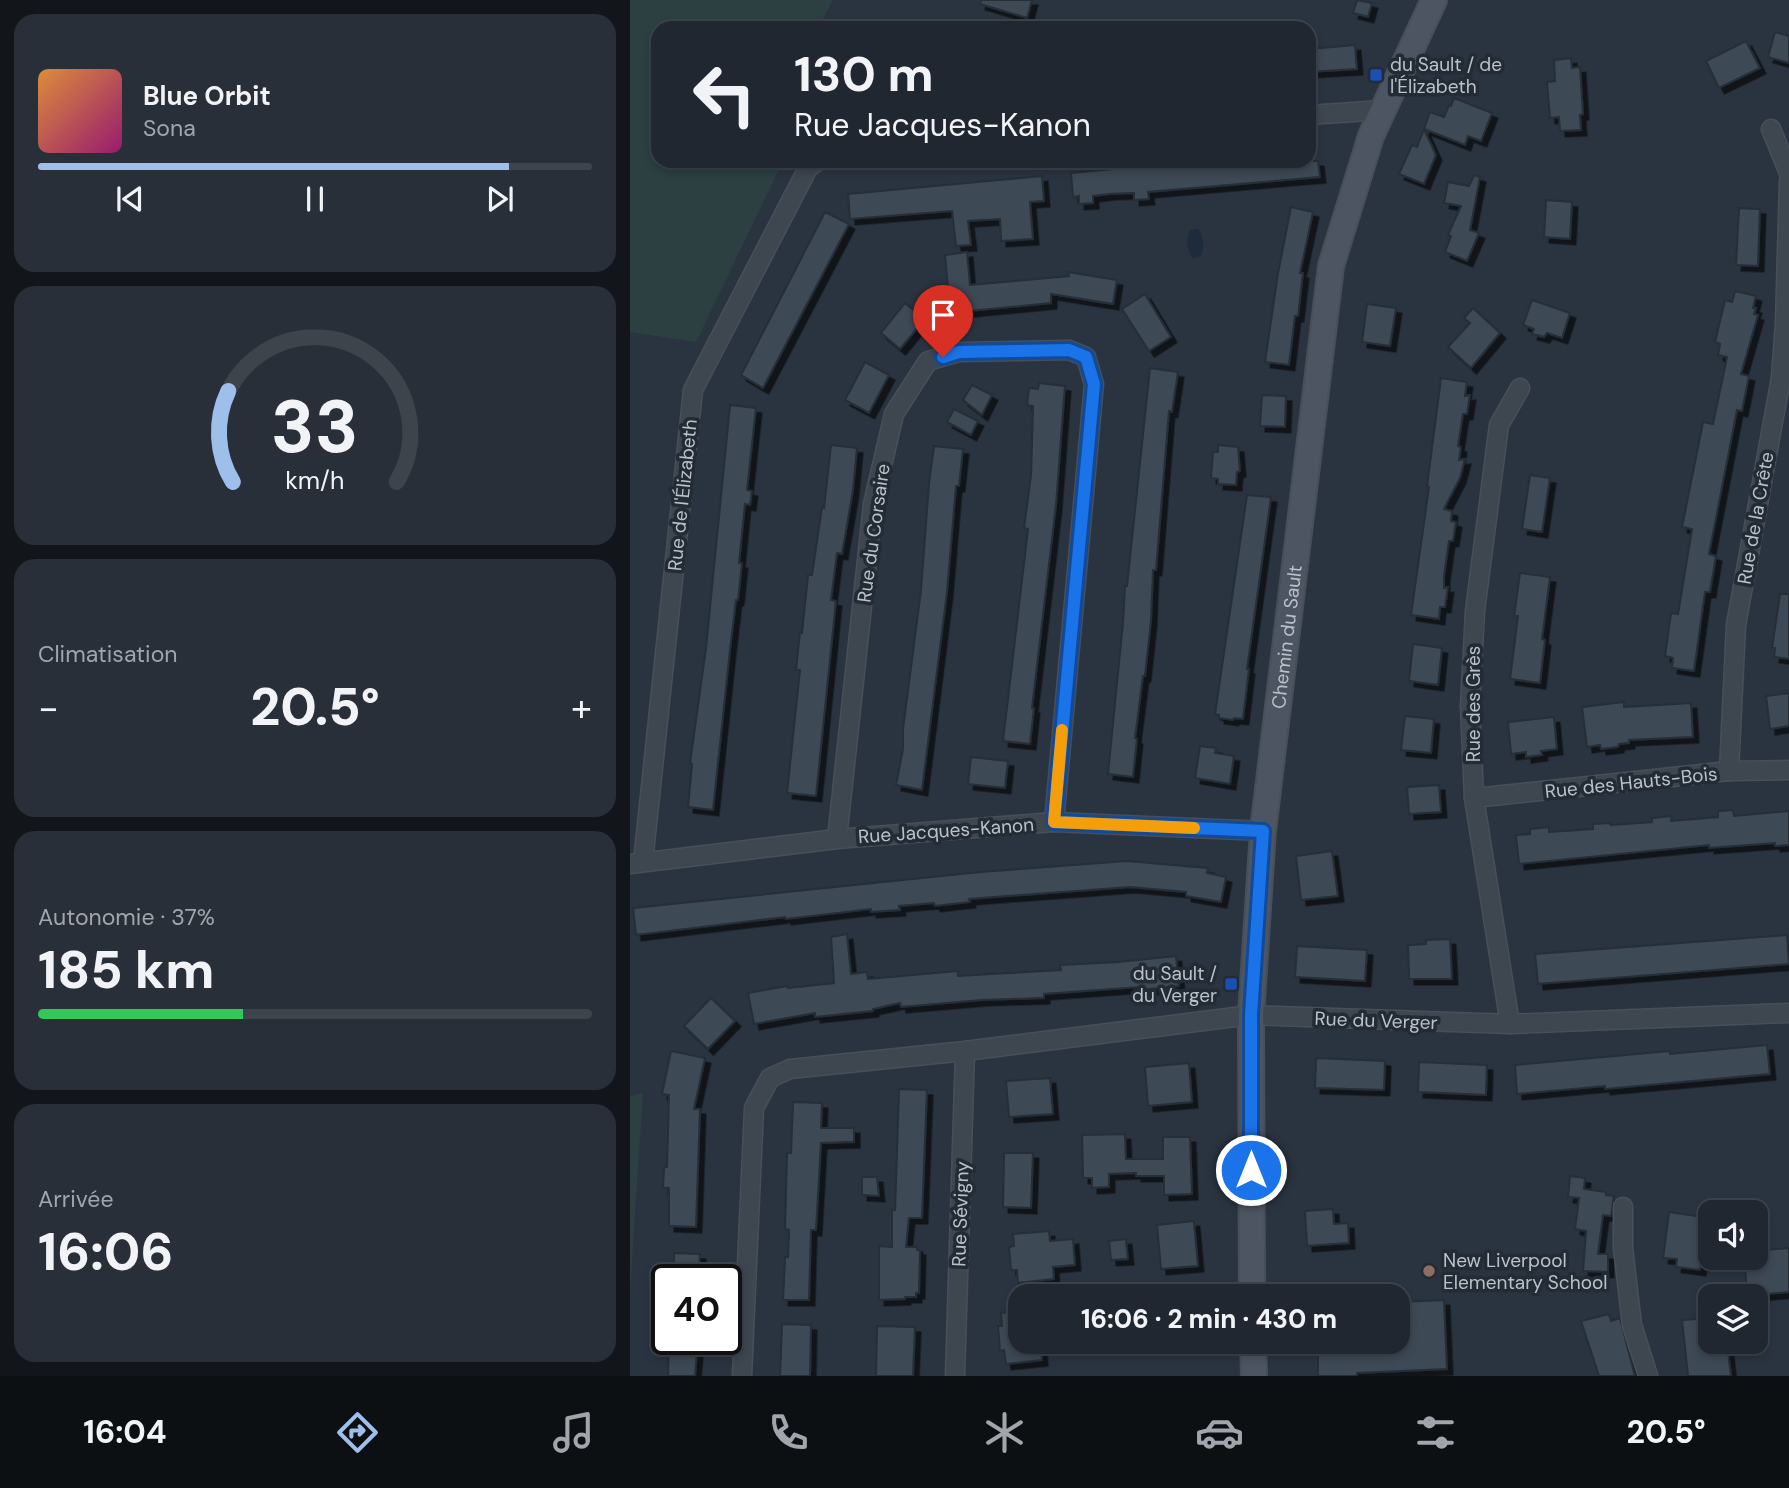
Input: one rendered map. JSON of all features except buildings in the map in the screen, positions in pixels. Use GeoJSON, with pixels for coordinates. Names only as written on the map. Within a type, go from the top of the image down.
{"type":"FeatureCollection","features":[{"type":"Feature","properties":{"kind":"street","name":"Chemin du Sault"},"geometry":{"type":"LineString","coordinates":[[1252,1284],[1251,1015],[1263,831],[1331,266],[1371,136],[1434,0]]}},
{"type":"Feature","properties":{"kind":"street"},"geometry":{"type":"LineString","coordinates":[[1316,115],[1383,110]]}},
{"type":"Feature","properties":{"kind":"street"},"geometry":{"type":"LineString","coordinates":[[1771,129],[1789,173]]}},
{"type":"Feature","properties":{"kind":"street","name":"Rue de l'Élizabeth"},"geometry":{"type":"LineString","coordinates":[[637,863],[693,390],[808,168]]}},
{"type":"Feature","properties":{"kind":"street","name":"Rue de la Crête"},"geometry":{"type":"LineString","coordinates":[[1729,771],[1736,625],[1781,378],[1789,182]]}},
{"type":"Feature","properties":{"kind":"street","name":"Rue du Corsaire"},"geometry":{"type":"LineString","coordinates":[[837,839],[873,504],[894,414],[928,361],[959,352],[1069,350],[1086,357],[1094,384],[1054,822]]}},
{"type":"Feature","properties":{"kind":"street","name":"Rue des Grès"},"geometry":{"type":"LineString","coordinates":[[1510,1024],[1474,798],[1470,706],[1475,611],[1499,425],[1520,388]]}},
{"type":"Feature","properties":{"kind":"street","name":"Rue des Hauts-Bois"},"geometry":{"type":"LineString","coordinates":[[1474,798],[1729,771],[1789,770]]}},
{"type":"Feature","properties":{"kind":"street","name":"Rue Jacques-Kanon"},"geometry":{"type":"LineString","coordinates":[[637,863],[837,839],[1054,822],[1263,831]]}},
{"type":"Feature","properties":{"kind":"street","name":"Rue du Verger"},"geometry":{"type":"LineString","coordinates":[[742,1376],[754,1108],[770,1078],[790,1069],[965,1051],[1251,1015],[1510,1024],[1789,1013]]}},
{"type":"Feature","properties":{"kind":"street","name":"Rue Sévigny"},"geometry":{"type":"LineString","coordinates":[[955,1376],[965,1051]]}},
{"type":"Feature","properties":{"kind":"street"},"geometry":{"type":"LineString","coordinates":[[1623,1207],[1623,1248],[1632,1325],[1648,1376]]}},
{"type":"Feature","properties":{"kind":"street"},"geometry":{"type":"LineString","coordinates":[[1253,1354],[1254,1376]]}},
{"type":"Feature","properties":{"kind":"shaded area"},"geometry":{"type":"Polygon","coordinates":[[[630,0],[833,0],[822,21],[651,21],[651,168],[780,168],[696,342],[630,332],[630,0]]]}},
{"type":"Feature","properties":{"kind":"shaded area"},"geometry":{"type":"Polygon","coordinates":[[[643,1093],[630,1290],[630,1096],[643,1093]]]}},
{"type":"Feature","properties":{"kind":"water"},"geometry":{"type":"Polygon","coordinates":[[[1198,229],[1203,239],[1203,250],[1200,257],[1193,258],[1188,249],[1188,237],[1190,230],[1198,229]]]}},
{"type":"Feature","properties":{"kind":"slow traffic"},"geometry":{"type":"LineString","coordinates":[[1062,730],[1054,822],[1194,828]]}},
{"type":"Feature","properties":{"kind":"place","name":"du Sault / de l'Élizabeth"},"geometry":{"type":"Point","coordinates":[1376,75]}},
{"type":"Feature","properties":{"kind":"place","name":"du Sault / du Verger"},"geometry":{"type":"Point","coordinates":[1231,984]}},
{"type":"Feature","properties":{"kind":"place","name":"New Liverpool Elementary School"},"geometry":{"type":"Point","coordinates":[1429,1271]}},
{"type":"Feature","properties":{"kind":"route"},"geometry":{"type":"LineString","coordinates":[[943,357],[959,352],[1069,350],[1086,357],[1094,384],[1054,822],[1263,831],[1251,1015],[1251,1170]]}}]}
